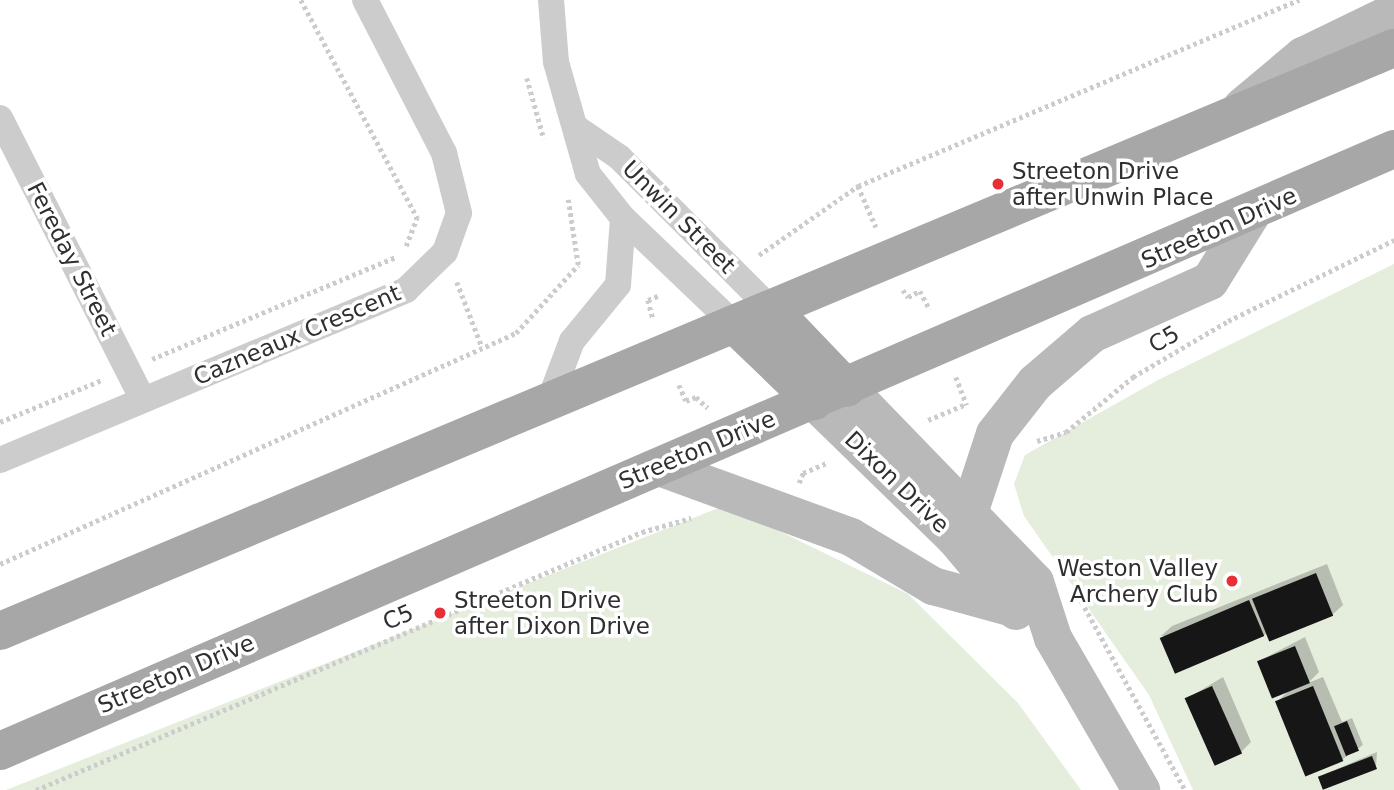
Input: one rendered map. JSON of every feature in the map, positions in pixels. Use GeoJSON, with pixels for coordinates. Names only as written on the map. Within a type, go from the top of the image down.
{"type":"FeatureCollection","features":[{"type":"Feature","properties":{"kind":"main road"},"geometry":{"type":"LineString","coordinates":[[1230,118],[1303,56],[1394,12]]}},
{"type":"Feature","properties":{"kind":"main road"},"geometry":{"type":"LineString","coordinates":[[0,631],[547,407],[1394,48]]}},
{"type":"Feature","properties":{"kind":"main road","name":"Streeton Drive"},"geometry":{"type":"LineString","coordinates":[[0,751],[1251,215],[1394,149]]}},
{"type":"Feature","properties":{"kind":"main road"},"geometry":{"type":"LineString","coordinates":[[970,510],[995,434],[1035,383],[1092,334],[1210,281],[1251,215]]}},
{"type":"Feature","properties":{"kind":"main road","name":"Dixon Drive"},"geometry":{"type":"LineString","coordinates":[[774,312],[831,394],[955,538],[1010,607],[1053,638]]}},
{"type":"Feature","properties":{"kind":"main road","name":"Dixon Drive"},"geometry":{"type":"LineString","coordinates":[[737,327],[831,394],[970,510],[1035,582],[1053,638],[1141,790]]}},
{"type":"Feature","properties":{"kind":"main road"},"geometry":{"type":"LineString","coordinates":[[659,467],[851,537],[933,586],[1010,607]]}},
{"type":"Feature","properties":{"kind":"street","name":"Cazneaux Crescent"},"geometry":{"type":"LineString","coordinates":[[0,460],[406,290],[445,253],[458,213],[444,153],[365,0]]}},
{"type":"Feature","properties":{"kind":"street","name":"Unwin Street"},"geometry":{"type":"LineString","coordinates":[[551,0],[556,62],[578,129],[588,174],[623,218],[737,327]]}},
{"type":"Feature","properties":{"kind":"street","name":"Fereday Street"},"geometry":{"type":"LineString","coordinates":[[0,118],[143,400]]}},
{"type":"Feature","properties":{"kind":"street","name":"Unwin Street"},"geometry":{"type":"LineString","coordinates":[[578,129],[619,157],[774,312]]}},
{"type":"Feature","properties":{"kind":"street","name":"Unwin Street"},"geometry":{"type":"LineString","coordinates":[[547,407],[572,341],[618,285],[623,218]]}},
{"type":"Feature","properties":{"kind":"path"},"geometry":{"type":"LineString","coordinates":[[301,0],[417,218],[445,253],[482,347]]}},
{"type":"Feature","properties":{"kind":"path"},"geometry":{"type":"LineString","coordinates":[[760,255],[858,186],[1299,0]]}},
{"type":"Feature","properties":{"kind":"path"},"geometry":{"type":"LineString","coordinates":[[0,422],[403,254],[417,218]]}},
{"type":"Feature","properties":{"kind":"path","name":"C5"},"geometry":{"type":"LineString","coordinates":[[966,404],[995,434],[1024,445],[1066,432],[1169,356],[1394,240]]}},
{"type":"Feature","properties":{"kind":"path"},"geometry":{"type":"LineString","coordinates":[[0,564],[516,333],[578,265]]}},
{"type":"Feature","properties":{"kind":"path"},"geometry":{"type":"LineString","coordinates":[[900,285],[908,297],[920,291],[928,306]]}},
{"type":"Feature","properties":{"kind":"path"},"geometry":{"type":"LineString","coordinates":[[648,300],[655,326]]}},
{"type":"Feature","properties":{"kind":"path"},"geometry":{"type":"LineString","coordinates":[[681,389],[686,401],[696,397],[705,405]]}},
{"type":"Feature","properties":{"kind":"path","name":"C5"},"geometry":{"type":"LineString","coordinates":[[36,790],[642,532],[702,518]]}},
{"type":"Feature","properties":{"kind":"path"},"geometry":{"type":"LineString","coordinates":[[1069,583],[1166,745],[1185,790]]}},
{"type":"Feature","properties":{"kind":"green space","name":"Weston Valley Archery Club"},"geometry":{"type":"Polygon","coordinates":[[[1394,264],[1394,790],[1193,790],[1149,695],[1024,516],[1014,484],[1025,455],[1158,380],[1394,264]]]}},
{"type":"Feature","properties":{"kind":"green space"},"geometry":{"type":"Polygon","coordinates":[[[726,505],[908,594],[1018,703],[1081,790],[6,790],[726,505]]]}},
{"type":"Feature","properties":{"kind":"building"},"geometry":{"type":"Polygon","coordinates":[[[1316,573],[1333,616],[1269,641],[1252,599],[1316,573]]]}},
{"type":"Feature","properties":{"kind":"building"},"geometry":{"type":"Polygon","coordinates":[[[1249,600],[1264,636],[1175,674],[1160,638],[1249,600]]]}},
{"type":"Feature","properties":{"kind":"building"},"geometry":{"type":"Polygon","coordinates":[[[1295,646],[1310,683],[1272,698],[1257,661],[1295,646]]]}},
{"type":"Feature","properties":{"kind":"building"},"geometry":{"type":"Polygon","coordinates":[[[1212,686],[1242,754],[1215,766],[1185,698],[1212,686]]]}},
{"type":"Feature","properties":{"kind":"building"},"geometry":{"type":"Polygon","coordinates":[[[1313,686],[1343,761],[1305,776],[1275,701],[1313,686]]]}},
{"type":"Feature","properties":{"kind":"building"},"geometry":{"type":"Polygon","coordinates":[[[1347,721],[1359,751],[1346,756],[1334,726],[1347,721]]]}},
{"type":"Feature","properties":{"kind":"building"},"geometry":{"type":"Polygon","coordinates":[[[1372,756],[1377,769],[1323,790],[1318,777],[1372,756]]]}},
{"type":"Feature","properties":{"kind":"place","name":"Streeton Drive after Unwin Place"},"geometry":{"type":"Point","coordinates":[998,184]}},
{"type":"Feature","properties":{"kind":"place","name":"Weston Valley Archery Club"},"geometry":{"type":"Point","coordinates":[1232,581]}},
{"type":"Feature","properties":{"kind":"place","name":"Streeton Drive after Dixon Drive"},"geometry":{"type":"Point","coordinates":[440,613]}}]}
